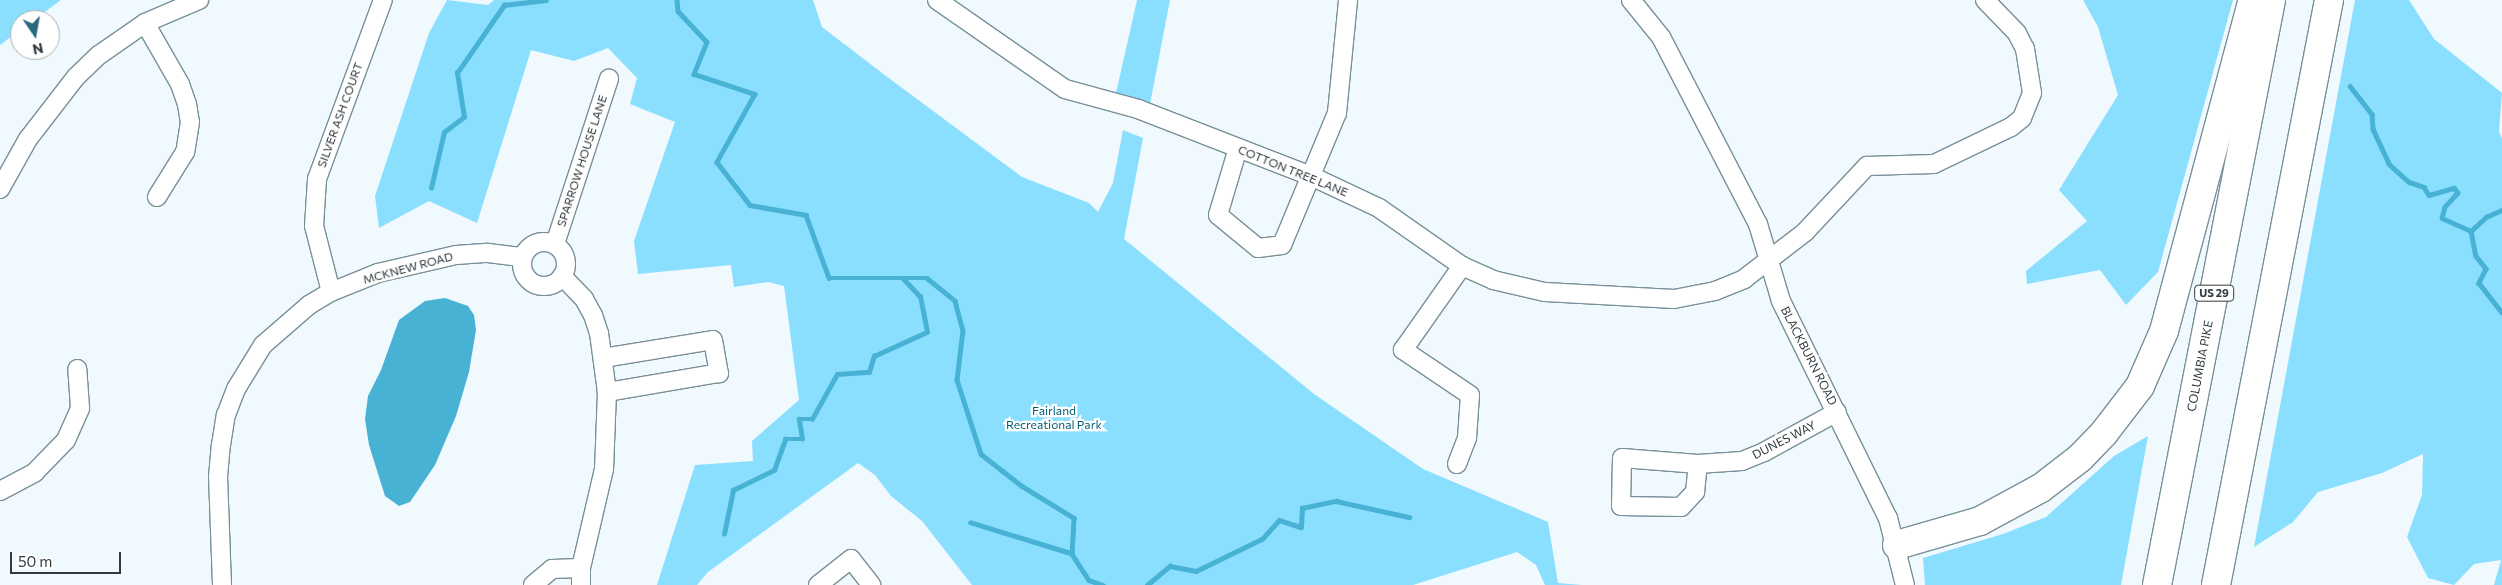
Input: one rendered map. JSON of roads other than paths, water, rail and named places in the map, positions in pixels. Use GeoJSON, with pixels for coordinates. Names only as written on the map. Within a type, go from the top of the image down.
{"type":"FeatureCollection","features":[{"type":"Feature","properties":{"kind":"highway"},"geometry":{"type":"LineString","coordinates":[[1897,545],[1980,521],[2041,488],[2080,458],[2104,433],[2140,386],[2164,331],[2253,0]]}},
{"type":"Feature","properties":{"kind":"highway","name":"COLUMBIA PIKE"},"geometry":{"type":"LineString","coordinates":[[2157,585],[2271,0]]}},
{"type":"Feature","properties":{"kind":"highway"},"geometry":{"type":"LineString","coordinates":[[2216,585],[2329,0]]}},
{"type":"Feature","properties":{"kind":"street"},"geometry":{"type":"LineString","coordinates":[[0,189],[28,139],[76,77],[99,55],[145,23],[199,0]]}},
{"type":"Feature","properties":{"kind":"street","name":"SILVER ASH COURT"},"geometry":{"type":"LineString","coordinates":[[331,292],[314,226],[317,179],[383,0]]}},
{"type":"Feature","properties":{"kind":"street","name":"COTTON TREE LANE"},"geometry":{"type":"LineString","coordinates":[[937,0],[1065,89],[1138,109],[1311,176],[1379,208],[1462,266],[1520,288],[1674,299],[1715,291],[1744,279],[1805,232],[1867,166],[1934,164],[2011,127],[2022,118],[2032,93],[2025,49],[2017,33],[1985,0]]}},
{"type":"Feature","properties":{"kind":"street"},"geometry":{"type":"LineString","coordinates":[[1238,148],[1218,215],[1258,248],[1282,245],[1337,113],[1348,0]]}},
{"type":"Feature","properties":{"kind":"street","name":"BLACKBURN ROAD"},"geometry":{"type":"LineString","coordinates":[[1632,0],[1661,37],[1758,224],[1771,260],[1781,301],[1874,487],[1897,545],[1904,585]]}},
{"type":"Feature","properties":{"kind":"street"},"geometry":{"type":"LineString","coordinates":[[145,23],[180,84],[187,104],[190,122],[185,152],[157,197]]}},
{"type":"Feature","properties":{"kind":"street","name":"SPARROW HOUSE LANE"},"geometry":{"type":"LineString","coordinates":[[555,244],[610,79]]}},
{"type":"Feature","properties":{"kind":"street"},"geometry":{"type":"LineString","coordinates":[[536,243],[555,244],[564,256],[562,276],[554,282],[537,284],[525,275],[522,257],[536,243]]}},
{"type":"Feature","properties":{"kind":"street","name":"MCKNEW ROAD"},"geometry":{"type":"LineString","coordinates":[[222,585],[218,477],[226,415],[236,389],[264,344],[285,323],[331,292],[378,273],[456,255],[488,253],[522,257]]}},
{"type":"Feature","properties":{"kind":"street"},"geometry":{"type":"LineString","coordinates":[[1457,464],[1467,438],[1470,395],[1403,350],[1462,266]]}},
{"type":"Feature","properties":{"kind":"street"},"geometry":{"type":"LineString","coordinates":[[533,585],[552,570],[581,577],[604,469],[607,392],[604,358],[593,315],[584,299],[562,276]]}},
{"type":"Feature","properties":{"kind":"street"},"geometry":{"type":"LineString","coordinates":[[604,358],[713,340],[719,374],[607,392]]}},
{"type":"Feature","properties":{"kind":"street"},"geometry":{"type":"LineString","coordinates":[[0,491],[35,472],[66,440],[80,408],[76,369]]}},
{"type":"Feature","properties":{"kind":"street","name":"DUNES WAY"},"geometry":{"type":"LineString","coordinates":[[1698,464],[1695,492],[1681,507],[1621,506],[1622,458],[1698,464],[1749,458],[1837,412]]}},
{"type":"Feature","properties":{"kind":"street"},"geometry":{"type":"LineString","coordinates":[[818,585],[851,559],[871,585]]}},
{"type":"Feature","properties":{"kind":"waterway"},"geometry":{"type":"LineString","coordinates":[[431,188],[444,132],[464,117],[457,73],[504,5],[546,0]]}},
{"type":"Feature","properties":{"kind":"waterway"},"geometry":{"type":"LineString","coordinates":[[677,0],[678,11],[707,42],[694,74],[755,94],[717,162],[750,205],[806,215],[829,278],[927,278],[955,301],[963,330],[957,380],[981,454],[1022,486],[1074,518],[1072,554],[971,523]]}},
{"type":"Feature","properties":{"kind":"waterway"},"geometry":{"type":"LineString","coordinates":[[2350,86],[2372,114],[2373,129],[2389,164],[2409,182],[2424,187],[2429,195],[2454,188],[2458,193],[2445,207],[2442,218],[2471,231],[2476,256],[2486,269],[2479,283],[2502,312]]}},
{"type":"Feature","properties":{"kind":"waterway"},"geometry":{"type":"LineString","coordinates":[[2471,231],[2486,217],[2502,210]]}},
{"type":"Feature","properties":{"kind":"waterway"},"geometry":{"type":"LineString","coordinates":[[724,534],[733,490],[774,470],[785,439],[802,439],[799,419],[812,419],[837,374],[869,372],[874,356],[927,332],[920,297],[903,279]]}},
{"type":"Feature","properties":{"kind":"waterway"},"geometry":{"type":"LineString","coordinates":[[1147,585],[1170,566],[1196,571],[1262,539],[1279,520],[1301,527],[1302,508],[1336,501],[1409,517]]}},
{"type":"Feature","properties":{"kind":"waterway"},"geometry":{"type":"LineString","coordinates":[[1072,554],[1089,580],[1103,585]]}},
{"type":"Feature","properties":{"kind":"park label","name":"Fairland Recreational Park"},"geometry":{"type":"Point","coordinates":[1054,418]}}]}
